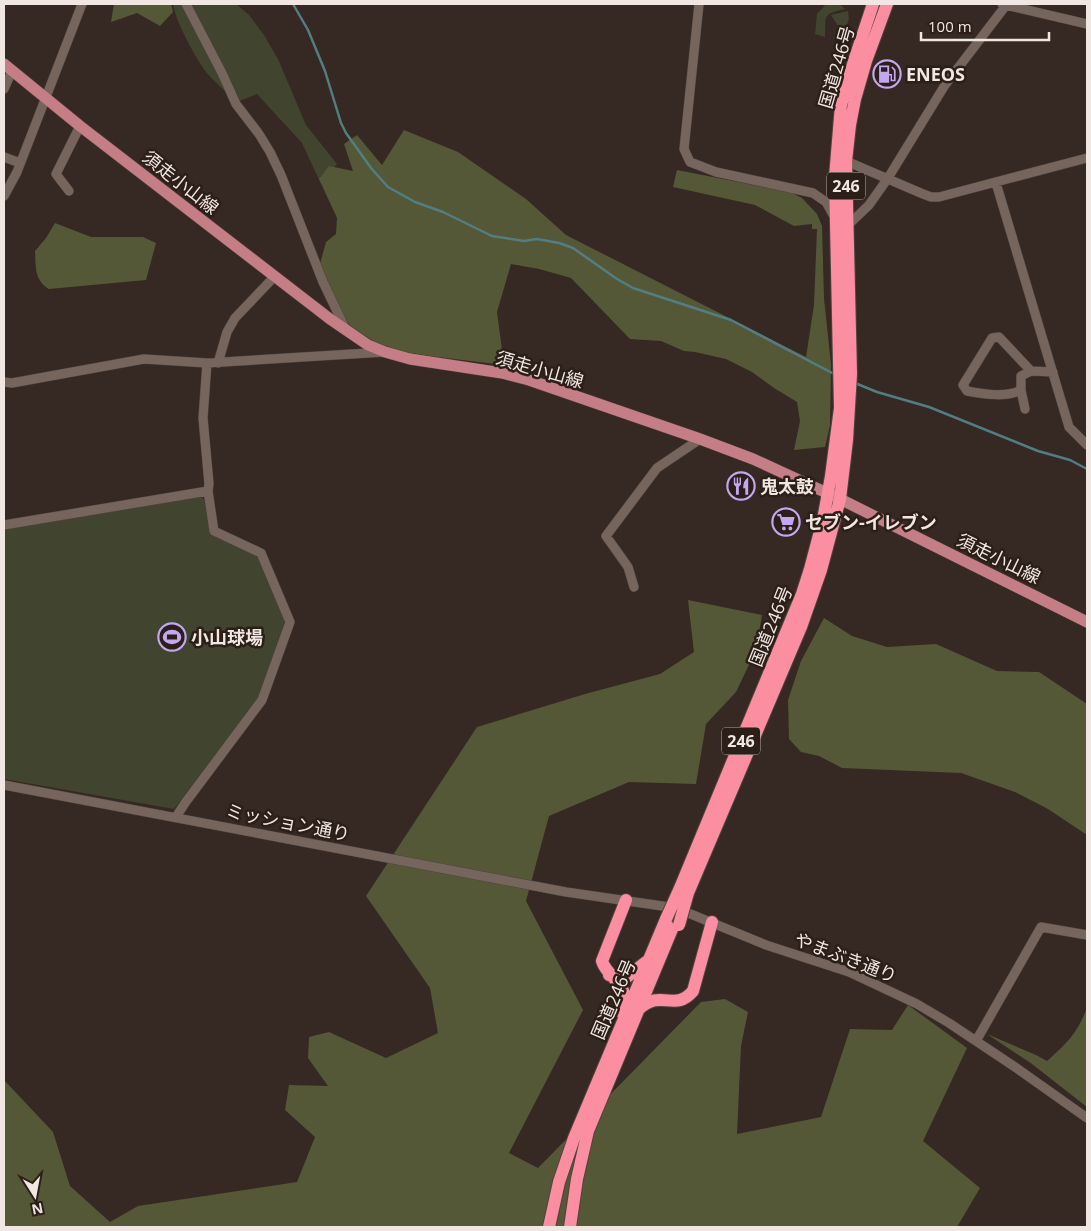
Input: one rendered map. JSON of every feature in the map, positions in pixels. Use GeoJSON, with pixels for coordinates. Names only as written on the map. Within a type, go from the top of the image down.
{"type":"FeatureCollection","features":[{"type":"Feature","properties":{"kind":"highway","name":"国道246号"},"geometry":{"type":"LineString","coordinates":[[845,373],[835,218],[836,159],[841,105],[873,4]]}},
{"type":"Feature","properties":{"kind":"highway","name":"国道246号"},"geometry":{"type":"LineString","coordinates":[[570,1227],[586,1136],[595,1112],[638,1011],[684,890],[801,627],[821,570],[834,496],[845,407],[846,161],[850,125],[866,61],[888,4]]}},
{"type":"Feature","properties":{"kind":"highway"},"geometry":{"type":"LineString","coordinates":[[615,1039],[624,996],[621,988],[609,975],[602,962],[626,900]]}},
{"type":"Feature","properties":{"kind":"highway","name":"国道246号"},"geometry":{"type":"LineString","coordinates":[[549,1227],[559,1182],[574,1138],[649,958],[673,922]]}},
{"type":"Feature","properties":{"kind":"highway"},"geometry":{"type":"LineString","coordinates":[[672,1001],[660,992],[658,979],[673,922]]}},
{"type":"Feature","properties":{"kind":"highway"},"geometry":{"type":"LineString","coordinates":[[638,1011],[647,1002],[656,999],[682,1000],[687,998],[693,991],[712,922]]}},
{"type":"Feature","properties":{"kind":"highway"},"geometry":{"type":"LineString","coordinates":[[609,975],[623,977],[631,975],[649,958]]}},
{"type":"Feature","properties":{"kind":"main road","name":"須走小山線"},"geometry":{"type":"LineString","coordinates":[[8,67],[80,126],[347,332],[368,345],[410,359],[528,380],[700,438],[753,459],[834,496],[1087,622]]}},
{"type":"Feature","properties":{"kind":"street"},"geometry":{"type":"LineString","coordinates":[[4,196],[12,184],[82,4]]}},
{"type":"Feature","properties":{"kind":"street"},"geometry":{"type":"LineString","coordinates":[[186,4],[236,104],[270,152],[281,175],[323,282],[347,332]]}},
{"type":"Feature","properties":{"kind":"street"},"geometry":{"type":"LineString","coordinates":[[699,4],[684,148],[690,162],[716,172],[813,193],[822,198],[835,218]]}},
{"type":"Feature","properties":{"kind":"street"},"geometry":{"type":"LineString","coordinates":[[847,226],[869,206],[945,85],[1005,4],[1087,24]]}},
{"type":"Feature","properties":{"kind":"street"},"geometry":{"type":"LineString","coordinates":[[4,89],[8,67]]}},
{"type":"Feature","properties":{"kind":"street"},"geometry":{"type":"LineString","coordinates":[[69,191],[56,174],[80,126]]}},
{"type":"Feature","properties":{"kind":"street"},"geometry":{"type":"LineString","coordinates":[[4,157],[20,163]]}},
{"type":"Feature","properties":{"kind":"street"},"geometry":{"type":"LineString","coordinates":[[846,161],[931,197],[946,196],[1087,158]]}},
{"type":"Feature","properties":{"kind":"street"},"geometry":{"type":"LineString","coordinates":[[996,183],[1069,427],[1087,445]]}},
{"type":"Feature","properties":{"kind":"street"},"geometry":{"type":"LineString","coordinates":[[218,363],[227,332],[235,318],[275,276]]}},
{"type":"Feature","properties":{"kind":"street"},"geometry":{"type":"LineString","coordinates":[[1020,390],[1014,394],[983,394],[967,391],[963,385],[992,338],[999,337],[1031,371]]}},
{"type":"Feature","properties":{"kind":"street"},"geometry":{"type":"LineString","coordinates":[[4,382],[12,383],[144,359],[218,363],[385,352]]}},
{"type":"Feature","properties":{"kind":"street"},"geometry":{"type":"LineString","coordinates":[[176,817],[184,803],[262,700],[290,622],[261,553],[214,531],[208,491],[203,418],[207,363]]}},
{"type":"Feature","properties":{"kind":"street"},"geometry":{"type":"LineString","coordinates":[[1025,409],[1020,390],[1021,376],[1031,371],[1054,372]]}},
{"type":"Feature","properties":{"kind":"street"},"geometry":{"type":"LineString","coordinates":[[634,587],[628,567],[606,536],[657,468],[700,438]]}},
{"type":"Feature","properties":{"kind":"street"},"geometry":{"type":"LineString","coordinates":[[4,525],[208,491]]}},
{"type":"Feature","properties":{"kind":"street","name":"ミッション通り"},"geometry":{"type":"LineString","coordinates":[[4,785],[566,892]]}},
{"type":"Feature","properties":{"kind":"street","name":"やまぶき通り"},"geometry":{"type":"LineString","coordinates":[[566,892],[676,908],[766,945],[857,976],[917,1004],[976,1041],[1087,1118]]}},
{"type":"Feature","properties":{"kind":"street"},"geometry":{"type":"LineString","coordinates":[[976,1041],[1041,927],[1087,934]]}},
{"type":"Feature","properties":{"kind":"green space"},"geometry":{"type":"Polygon","coordinates":[[[114,4],[171,4],[173,12],[160,26],[137,13],[111,22],[114,4]]]}},
{"type":"Feature","properties":{"kind":"green space"},"geometry":{"type":"Polygon","coordinates":[[[173,4],[236,4],[249,15],[264,35],[278,59],[306,125],[337,164],[321,184],[302,143],[257,94],[237,102],[207,73],[195,55],[177,19],[173,4]]]}},
{"type":"Feature","properties":{"kind":"green space"},"geometry":{"type":"Polygon","coordinates":[[[826,4],[840,4],[845,9],[829,14],[825,24],[825,37],[815,34],[817,14],[826,4]]]}},
{"type":"Feature","properties":{"kind":"green space"},"geometry":{"type":"Polygon","coordinates":[[[848,11],[849,19],[841,41],[833,39],[838,26],[831,15],[848,11]]]}},
{"type":"Feature","properties":{"kind":"green space"},"geometry":{"type":"Polygon","coordinates":[[[404,130],[458,152],[526,199],[566,235],[806,357],[814,305],[817,229],[812,229],[812,224],[794,226],[755,205],[673,187],[677,170],[790,192],[802,198],[817,214],[822,226],[824,298],[831,365],[830,425],[825,447],[794,450],[800,421],[797,402],[752,372],[726,359],[684,351],[661,341],[630,339],[571,278],[539,269],[511,264],[497,312],[504,365],[386,349],[350,326],[337,304],[320,264],[326,242],[336,234],[337,218],[319,179],[329,166],[353,171],[344,144],[357,135],[382,165],[404,130]]]}},
{"type":"Feature","properties":{"kind":"green space"},"geometry":{"type":"Polygon","coordinates":[[[55,223],[91,237],[143,237],[156,243],[146,280],[49,289],[38,277],[35,251],[55,223]]]}},
{"type":"Feature","properties":{"kind":"green space"},"geometry":{"type":"Polygon","coordinates":[[[199,496],[204,499],[210,533],[258,556],[284,618],[284,624],[258,698],[174,809],[4,779],[4,529],[199,496]]]}},
{"type":"Feature","properties":{"kind":"green space"},"geometry":{"type":"Polygon","coordinates":[[[688,600],[762,615],[756,650],[736,692],[706,724],[696,784],[629,782],[549,816],[526,901],[583,1010],[509,1153],[538,1168],[701,1002],[725,999],[748,1012],[741,1046],[737,1134],[821,1117],[850,1029],[892,1030],[908,1005],[967,1048],[923,1141],[980,1188],[957,1227],[4,1227],[4,1080],[53,1132],[70,1186],[110,1222],[138,1206],[297,1182],[315,1137],[285,1110],[289,1085],[328,1086],[308,1058],[309,1037],[329,1032],[386,1058],[438,1033],[430,988],[366,896],[477,727],[585,694],[660,674],[694,652],[688,600]]]}},
{"type":"Feature","properties":{"kind":"green space"},"geometry":{"type":"Polygon","coordinates":[[[824,618],[852,636],[887,647],[936,644],[997,671],[1039,672],[1087,704],[1087,835],[1048,809],[1015,792],[961,773],[842,768],[819,756],[801,752],[789,739],[788,700],[801,661],[824,618]]]}},
{"type":"Feature","properties":{"kind":"green space"},"geometry":{"type":"Polygon","coordinates":[[[1087,1008],[1087,1107],[1032,1064],[987,1034],[1047,1061],[1071,1038],[1087,1008]]]}},
{"type":"Feature","properties":{"kind":"waterway"},"geometry":{"type":"LineString","coordinates":[[293,4],[308,30],[325,71],[341,123],[346,133],[371,168],[388,187],[415,202],[443,212],[492,236],[524,241],[537,239],[573,248],[633,288],[731,320],[836,375]]}},
{"type":"Feature","properties":{"kind":"waterway"},"geometry":{"type":"LineString","coordinates":[[855,383],[877,392],[929,407],[1038,451],[1070,460],[1087,469]]}},
{"type":"Feature","properties":{"kind":"place","name":"ENEOS"},"geometry":{"type":"Point","coordinates":[887,74]}},
{"type":"Feature","properties":{"kind":"place","name":"鬼太鼓"},"geometry":{"type":"Point","coordinates":[741,486]}},
{"type":"Feature","properties":{"kind":"place","name":"セブン-イレブン"},"geometry":{"type":"Point","coordinates":[786,522]}},
{"type":"Feature","properties":{"kind":"place","name":"小山球場"},"geometry":{"type":"Point","coordinates":[172,637]}}]}
